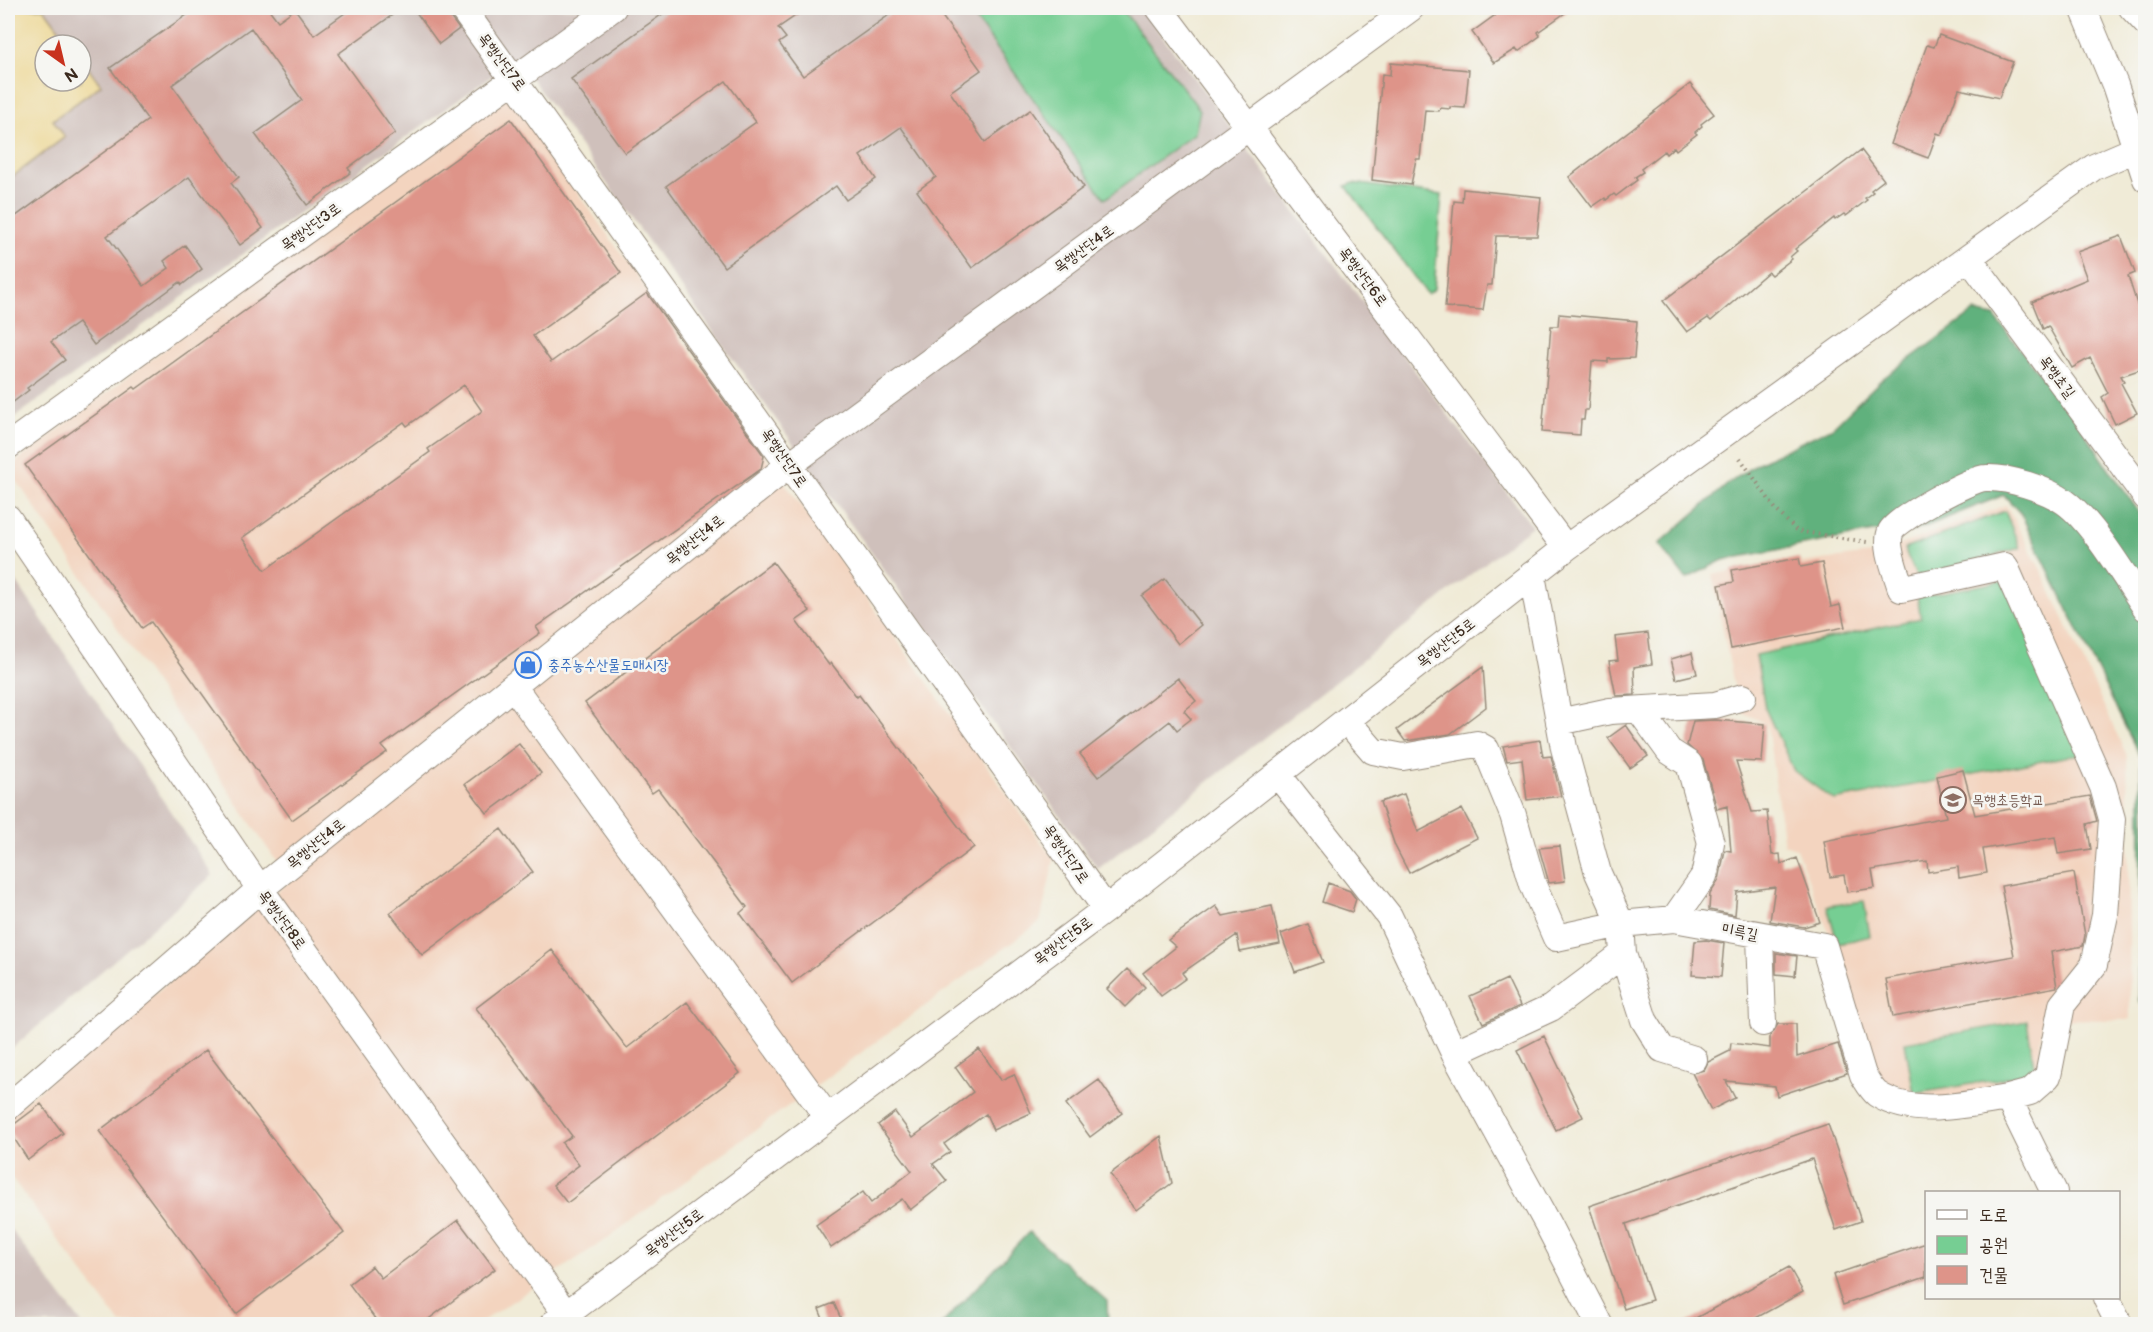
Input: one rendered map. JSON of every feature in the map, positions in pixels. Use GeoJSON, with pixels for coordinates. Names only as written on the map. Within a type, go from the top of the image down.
{"type":"FeatureCollection","features":[{"type":"Feature","properties":{"kind":"street","name":"목행산단7로"},"geometry":{"type":"LineString","coordinates":[[462,8],[516,80],[1106,909]]}},
{"type":"Feature","properties":{"kind":"street","name":"목행산단3로"},"geometry":{"type":"LineString","coordinates":[[8,446],[614,8]]}},
{"type":"Feature","properties":{"kind":"street","name":"목행산단6로"},"geometry":{"type":"LineString","coordinates":[[1159,8],[1566,549]]}},
{"type":"Feature","properties":{"kind":"street","name":"목행산단4로"},"geometry":{"type":"LineString","coordinates":[[8,1107],[260,889],[789,465],[1411,8]]}},
{"type":"Feature","properties":{"kind":"street"},"geometry":{"type":"LineString","coordinates":[[2083,8],[2141,149],[2145,179]]}},
{"type":"Feature","properties":{"kind":"street"},"geometry":{"type":"LineString","coordinates":[[2132,8],[2145,23]]}},
{"type":"Feature","properties":{"kind":"street","name":"목행산단5로"},"geometry":{"type":"LineString","coordinates":[[559,1319],[1106,909],[1566,549],[2094,167],[2141,149]]}},
{"type":"Feature","properties":{"kind":"street","name":"목행초길"},"geometry":{"type":"LineString","coordinates":[[1968,258],[2145,497]]}},
{"type":"Feature","properties":{"kind":"street"},"geometry":{"type":"LineString","coordinates":[[2054,1191],[2008,1098],[2030,1092],[2048,1076],[2062,1005],[2094,965],[2104,915],[2112,819],[2103,788],[2005,566],[1901,589],[1890,550],[1890,533],[1901,519],[1931,502],[1984,478],[2022,482],[2065,502],[2097,537],[2145,608]]}},
{"type":"Feature","properties":{"kind":"street","name":"목행산단8로"},"geometry":{"type":"LineString","coordinates":[[8,518],[260,889],[559,1319]]}},
{"type":"Feature","properties":{"kind":"street"},"geometry":{"type":"LineString","coordinates":[[1532,575],[1559,722],[1598,873],[1621,924],[1623,954],[1644,1020],[1662,1049],[1694,1059]]}},
{"type":"Feature","properties":{"kind":"street"},"geometry":{"type":"LineString","coordinates":[[513,686],[828,1118]]}},
{"type":"Feature","properties":{"kind":"street"},"geometry":{"type":"LineString","coordinates":[[1559,722],[1610,711],[1715,705],[1743,697]]}},
{"type":"Feature","properties":{"kind":"street"},"geometry":{"type":"LineString","coordinates":[[1640,711],[1669,751],[1689,764],[1711,843],[1704,876],[1674,919]]}},
{"type":"Feature","properties":{"kind":"street","name":"미륵길"},"geometry":{"type":"LineString","coordinates":[[1347,721],[1373,751],[1403,757],[1477,744],[1486,749],[1513,815],[1533,885],[1556,938],[1621,924],[1674,919],[1824,946],[1863,1075],[1875,1092],[1894,1103],[1940,1108],[2008,1098]]}},
{"type":"Feature","properties":{"kind":"street"},"geometry":{"type":"LineString","coordinates":[[1278,775],[1389,916],[1454,1053],[1599,1324]]}},
{"type":"Feature","properties":{"kind":"street"},"geometry":{"type":"LineString","coordinates":[[1760,936],[1763,1023]]}},
{"type":"Feature","properties":{"kind":"street"},"geometry":{"type":"LineString","coordinates":[[1454,1053],[1551,1008],[1623,954]]}},
{"type":"Feature","properties":{"kind":"street"},"geometry":{"type":"LineString","coordinates":[[2107,1299],[2120,1324]]}},
{"type":"Feature","properties":{"kind":"path"},"geometry":{"type":"LineString","coordinates":[[1740,458],[1777,511],[1797,531],[1860,539],[1890,550]]}},
{"type":"Feature","properties":{"kind":"shaded area"},"geometry":{"type":"Polygon","coordinates":[[[8,8],[1141,8],[1532,526],[1098,869],[517,58],[8,422],[8,8]]]}},
{"type":"Feature","properties":{"kind":"shaded area","name":"충주농수산물도매시장"},"geometry":{"type":"Polygon","coordinates":[[[505,91],[1054,860],[1040,922],[602,1242],[478,1324],[121,1324],[8,1173],[8,1116],[290,881],[8,468],[505,91]]]}},
{"type":"Feature","properties":{"kind":"shaded area","name":"목행초등학교"},"geometry":{"type":"Polygon","coordinates":[[[2006,505],[2043,574],[2127,756],[2130,1020],[2042,1019],[2039,1073],[2019,1089],[1913,1105],[1877,1083],[1832,940],[1796,848],[1784,844],[1767,724],[1742,712],[1736,695],[1712,574],[1879,553],[2006,505]]]}},
{"type":"Feature","properties":{"kind":"shaded area"},"geometry":{"type":"Polygon","coordinates":[[[8,569],[213,875],[8,1052],[8,569]]]}},
{"type":"Feature","properties":{"kind":"shaded area"},"geometry":{"type":"Polygon","coordinates":[[[8,1226],[82,1324],[8,1324],[8,1226]]]}},
{"type":"Feature","properties":{"kind":"green space"},"geometry":{"type":"Polygon","coordinates":[[[968,8],[1121,8],[1200,110],[1195,133],[1105,199],[968,8]]]}},
{"type":"Feature","properties":{"kind":"green space"},"geometry":{"type":"Polygon","coordinates":[[[1353,183],[1442,195],[1434,289],[1427,294],[1346,186],[1353,183]]]}},
{"type":"Feature","properties":{"kind":"green space"},"geometry":{"type":"Polygon","coordinates":[[[1974,312],[1994,316],[2073,416],[2145,521],[2145,1009],[2140,1002],[2141,759],[2021,514],[2004,495],[1914,531],[1873,532],[1723,560],[1686,579],[1659,544],[1728,484],[1756,464],[1833,427],[1882,379],[1974,312]]]}},
{"type":"Feature","properties":{"kind":"green space"},"geometry":{"type":"Polygon","coordinates":[[[2005,511],[2020,548],[1917,577],[1904,549],[2005,511]]]}},
{"type":"Feature","properties":{"kind":"green space"},"geometry":{"type":"Polygon","coordinates":[[[2003,581],[2080,754],[1834,800],[1794,771],[1765,708],[1756,655],[1921,618],[1917,597],[2003,581]]]}},
{"type":"Feature","properties":{"kind":"green space"},"geometry":{"type":"Polygon","coordinates":[[[1864,901],[1870,936],[1838,944],[1827,906],[1864,901]]]}},
{"type":"Feature","properties":{"kind":"green space"},"geometry":{"type":"Polygon","coordinates":[[[2027,1021],[2035,1073],[1914,1094],[1905,1042],[2027,1021]]]}},
{"type":"Feature","properties":{"kind":"green space"},"geometry":{"type":"Polygon","coordinates":[[[1029,1232],[1107,1301],[1108,1324],[942,1324],[1029,1232]]]}},
{"type":"Feature","properties":{"kind":"sand"},"geometry":{"type":"Polygon","coordinates":[[[8,8],[44,8],[62,33],[33,33],[33,93],[90,93],[53,120],[65,137],[8,180],[8,8]]]}},
{"type":"Feature","properties":{"kind":"sand"},"geometry":{"type":"Polygon","coordinates":[[[93,74],[101,85],[93,91],[93,74]]]}},
{"type":"Feature","properties":{"kind":"building"},"geometry":{"type":"Polygon","coordinates":[[[197,8],[268,8],[278,21],[295,9],[314,35],[352,8],[402,8],[338,54],[395,133],[348,168],[351,172],[307,205],[255,134],[302,100],[251,28],[172,85],[239,177],[231,183],[263,228],[240,245],[189,177],[107,236],[144,286],[169,268],[164,261],[185,245],[202,269],[182,285],[180,282],[94,345],[78,323],[51,342],[65,360],[27,388],[29,390],[8,406],[8,222],[148,120],[110,68],[197,8]]]}},
{"type":"Feature","properties":{"kind":"building"},"geometry":{"type":"Polygon","coordinates":[[[413,8],[447,8],[450,17],[459,29],[439,44],[413,8]]]}},
{"type":"Feature","properties":{"kind":"building"},"geometry":{"type":"Polygon","coordinates":[[[671,8],[807,8],[778,28],[786,38],[779,43],[803,76],[899,8],[936,8],[981,70],[950,92],[985,142],[1030,110],[1084,187],[972,268],[917,191],[936,177],[901,127],[860,156],[876,179],[846,200],[836,186],[724,267],[666,186],[756,122],[726,81],[625,153],[571,79],[671,8]]]}},
{"type":"Feature","properties":{"kind":"building"},"geometry":{"type":"Polygon","coordinates":[[[1505,8],[1572,8],[1538,32],[1540,36],[1518,52],[1516,49],[1494,63],[1472,32],[1505,8]]]}},
{"type":"Feature","properties":{"kind":"building"},"geometry":{"type":"Polygon","coordinates":[[[1939,35],[2013,62],[1999,98],[1959,89],[1942,135],[1937,133],[1928,158],[1891,144],[1927,45],[1934,47],[1939,35]]]}},
{"type":"Feature","properties":{"kind":"building"},"geometry":{"type":"Polygon","coordinates":[[[1391,63],[1469,70],[1465,108],[1425,110],[1420,159],[1416,159],[1411,185],[1372,180],[1382,74],[1390,75],[1391,63]]]}},
{"type":"Feature","properties":{"kind":"building"},"geometry":{"type":"Polygon","coordinates":[[[1690,84],[1714,114],[1701,124],[1702,126],[1695,132],[1697,134],[1676,150],[1674,147],[1666,154],[1664,151],[1641,169],[1643,172],[1635,177],[1637,180],[1616,196],[1614,194],[1606,200],[1605,198],[1592,207],[1569,177],[1690,84]]]}},
{"type":"Feature","properties":{"kind":"building"},"geometry":{"type":"Polygon","coordinates":[[[511,119],[621,273],[533,336],[551,362],[647,293],[764,456],[761,469],[536,627],[540,633],[382,746],[387,752],[292,820],[151,622],[142,628],[25,465],[134,387],[136,389],[511,119]],[[464,385],[407,426],[404,422],[242,538],[265,570],[430,452],[428,449],[482,411],[464,385]]]}},
{"type":"Feature","properties":{"kind":"building"},"geometry":{"type":"Polygon","coordinates":[[[1861,150],[1884,180],[1871,190],[1873,192],[1865,198],[1867,200],[1846,216],[1844,214],[1835,220],[1834,218],[1795,249],[1797,251],[1790,257],[1792,259],[1771,275],[1768,272],[1711,321],[1708,318],[1687,332],[1663,301],[1861,150]]]}},
{"type":"Feature","properties":{"kind":"building"},"geometry":{"type":"Polygon","coordinates":[[[1463,189],[1541,197],[1537,236],[1496,236],[1492,285],[1487,285],[1483,310],[1445,307],[1454,201],[1462,202],[1463,189]]]}},
{"type":"Feature","properties":{"kind":"building"},"geometry":{"type":"Polygon","coordinates":[[[2121,236],[2135,273],[2128,276],[2145,329],[2145,368],[2121,376],[2124,381],[2121,383],[2137,413],[2115,424],[2102,397],[2108,393],[2090,358],[2072,368],[2048,326],[2043,329],[2032,302],[2087,279],[2077,252],[2121,236]]]}},
{"type":"Feature","properties":{"kind":"building"},"geometry":{"type":"Polygon","coordinates":[[[1559,314],[1637,321],[1634,358],[1608,359],[1608,362],[1592,361],[1588,410],[1585,410],[1584,420],[1581,420],[1580,435],[1542,432],[1551,326],[1558,326],[1559,314]]]}},
{"type":"Feature","properties":{"kind":"building"},"geometry":{"type":"Polygon","coordinates":[[[1799,558],[1801,567],[1822,563],[1831,607],[1840,605],[1845,627],[1731,649],[1719,585],[1734,582],[1732,570],[1799,558]]]}},
{"type":"Feature","properties":{"kind":"building"},"geometry":{"type":"Polygon","coordinates":[[[773,562],[810,611],[796,621],[829,665],[831,663],[857,697],[859,695],[974,847],[792,983],[740,913],[747,907],[658,789],[652,793],[585,703],[773,562]]]}},
{"type":"Feature","properties":{"kind":"building"},"geometry":{"type":"Polygon","coordinates":[[[1165,579],[1201,625],[1178,644],[1142,596],[1165,579]]]}},
{"type":"Feature","properties":{"kind":"building"},"geometry":{"type":"Polygon","coordinates":[[[1648,633],[1652,664],[1634,667],[1635,695],[1616,696],[1609,661],[1618,660],[1615,637],[1648,633]]]}},
{"type":"Feature","properties":{"kind":"building"},"geometry":{"type":"Polygon","coordinates":[[[1692,653],[1697,674],[1676,679],[1671,659],[1692,653]]]}},
{"type":"Feature","properties":{"kind":"building"},"geometry":{"type":"Polygon","coordinates":[[[1483,667],[1486,707],[1450,734],[1405,741],[1397,730],[1483,667]]]}},
{"type":"Feature","properties":{"kind":"building"},"geometry":{"type":"Polygon","coordinates":[[[1178,678],[1196,701],[1184,711],[1191,719],[1177,730],[1170,721],[1098,777],[1080,754],[1178,678]]]}},
{"type":"Feature","properties":{"kind":"building"},"geometry":{"type":"Polygon","coordinates":[[[1715,720],[1765,724],[1762,762],[1736,761],[1752,812],[1767,811],[1772,855],[1780,854],[1781,864],[1797,858],[1820,922],[1804,927],[1770,921],[1775,887],[1737,892],[1735,915],[1709,910],[1710,894],[1719,880],[1725,850],[1731,851],[1727,806],[1717,809],[1703,760],[1687,745],[1693,721],[1715,720]]]}},
{"type":"Feature","properties":{"kind":"building"},"geometry":{"type":"Polygon","coordinates":[[[1626,725],[1648,756],[1630,768],[1608,738],[1626,725]]]}},
{"type":"Feature","properties":{"kind":"building"},"geometry":{"type":"Polygon","coordinates":[[[1540,740],[1543,757],[1551,756],[1561,796],[1527,800],[1522,759],[1507,761],[1503,746],[1540,740]]]}},
{"type":"Feature","properties":{"kind":"building"},"geometry":{"type":"Polygon","coordinates":[[[519,744],[541,773],[487,813],[465,784],[519,744]]]}},
{"type":"Feature","properties":{"kind":"building"},"geometry":{"type":"Polygon","coordinates":[[[1963,770],[1975,815],[2090,796],[2097,821],[2087,824],[2091,849],[2058,854],[2055,837],[1983,849],[1987,873],[1959,878],[1958,867],[1928,872],[1927,861],[1872,870],[1875,888],[1847,892],[1844,875],[1830,877],[1824,841],[1946,817],[1937,776],[1963,770]]]}},
{"type":"Feature","properties":{"kind":"building"},"geometry":{"type":"Polygon","coordinates":[[[1404,794],[1418,832],[1462,809],[1477,838],[1409,873],[1395,846],[1380,802],[1404,794]]]}},
{"type":"Feature","properties":{"kind":"building"},"geometry":{"type":"Polygon","coordinates":[[[501,829],[533,872],[422,955],[390,913],[501,829]]]}},
{"type":"Feature","properties":{"kind":"building"},"geometry":{"type":"Polygon","coordinates":[[[1560,846],[1565,881],[1549,883],[1539,848],[1560,846]]]}},
{"type":"Feature","properties":{"kind":"building"},"geometry":{"type":"Polygon","coordinates":[[[2074,873],[2085,935],[2083,946],[2051,952],[2057,987],[1893,1017],[1886,979],[2014,956],[2001,886],[2074,873]]]}},
{"type":"Feature","properties":{"kind":"building"},"geometry":{"type":"Polygon","coordinates":[[[1328,883],[1350,891],[1356,899],[1352,912],[1322,902],[1328,883]]]}},
{"type":"Feature","properties":{"kind":"building"},"geometry":{"type":"Polygon","coordinates":[[[1216,906],[1223,916],[1272,906],[1280,944],[1240,952],[1237,935],[1182,973],[1186,978],[1161,996],[1143,973],[1176,947],[1168,940],[1216,906]]]}},
{"type":"Feature","properties":{"kind":"building"},"geometry":{"type":"Polygon","coordinates":[[[1308,924],[1323,962],[1295,972],[1281,934],[1308,924]]]}},
{"type":"Feature","properties":{"kind":"building"},"geometry":{"type":"Polygon","coordinates":[[[1695,941],[1724,943],[1721,977],[1692,975],[1695,941]]]}},
{"type":"Feature","properties":{"kind":"building"},"geometry":{"type":"Polygon","coordinates":[[[552,950],[627,1048],[687,1002],[740,1073],[567,1203],[553,1185],[579,1165],[562,1143],[572,1136],[476,1008],[552,950]]]}},
{"type":"Feature","properties":{"kind":"building"},"geometry":{"type":"Polygon","coordinates":[[[1776,953],[1797,956],[1795,976],[1776,974],[1776,953]]]}},
{"type":"Feature","properties":{"kind":"building"},"geometry":{"type":"Polygon","coordinates":[[[1127,969],[1145,987],[1125,1007],[1107,989],[1127,969]]]}},
{"type":"Feature","properties":{"kind":"building"},"geometry":{"type":"Polygon","coordinates":[[[1507,979],[1520,1006],[1483,1023],[1470,996],[1507,979]]]}},
{"type":"Feature","properties":{"kind":"building"},"geometry":{"type":"Polygon","coordinates":[[[1778,1024],[1796,1024],[1797,1057],[1838,1044],[1847,1073],[1777,1096],[1775,1086],[1726,1081],[1735,1098],[1711,1110],[1692,1073],[1704,1070],[1708,1062],[1730,1051],[1731,1043],[1770,1048],[1770,1036],[1778,1024]]]}},
{"type":"Feature","properties":{"kind":"building"},"geometry":{"type":"Polygon","coordinates":[[[1544,1036],[1583,1117],[1556,1130],[1517,1050],[1544,1036]]]}},
{"type":"Feature","properties":{"kind":"building"},"geometry":{"type":"Polygon","coordinates":[[[979,1049],[1001,1080],[1014,1074],[1031,1113],[993,1130],[986,1114],[944,1144],[950,1152],[933,1164],[947,1181],[910,1210],[902,1199],[831,1248],[816,1225],[863,1192],[871,1203],[912,1171],[878,1125],[895,1112],[913,1137],[940,1117],[973,1092],[955,1067],[979,1049]]]}},
{"type":"Feature","properties":{"kind":"building"},"geometry":{"type":"Polygon","coordinates":[[[206,1050],[344,1233],[236,1314],[99,1131],[206,1050]]]}},
{"type":"Feature","properties":{"kind":"building"},"geometry":{"type":"Polygon","coordinates":[[[1099,1080],[1122,1113],[1090,1137],[1066,1104],[1099,1080]]]}},
{"type":"Feature","properties":{"kind":"building"},"geometry":{"type":"Polygon","coordinates":[[[41,1104],[63,1133],[28,1160],[8,1129],[41,1104]]]}},
{"type":"Feature","properties":{"kind":"building"},"geometry":{"type":"Polygon","coordinates":[[[1828,1124],[1861,1221],[1836,1230],[1812,1159],[1626,1224],[1652,1300],[1624,1309],[1589,1206],[1828,1124]]]}},
{"type":"Feature","properties":{"kind":"building"},"geometry":{"type":"Polygon","coordinates":[[[1161,1136],[1172,1183],[1136,1210],[1110,1174],[1161,1136]]]}},
{"type":"Feature","properties":{"kind":"building"},"geometry":{"type":"Polygon","coordinates":[[[458,1220],[495,1269],[422,1324],[379,1324],[349,1284],[372,1266],[381,1278],[458,1220]]]}},
{"type":"Feature","properties":{"kind":"building"},"geometry":{"type":"Polygon","coordinates":[[[1925,1243],[1925,1277],[1843,1305],[1833,1275],[1925,1243]]]}},
{"type":"Feature","properties":{"kind":"building"},"geometry":{"type":"Polygon","coordinates":[[[1789,1267],[1803,1292],[1745,1324],[1685,1324],[1789,1267]]]}},
{"type":"Feature","properties":{"kind":"building"},"geometry":{"type":"Polygon","coordinates":[[[834,1303],[841,1319],[825,1324],[819,1309],[834,1303]]]}},
{"type":"Feature","properties":{"kind":"place","name":"충주농수산물도매시장"},"geometry":{"type":"Point","coordinates":[528,665]}},
{"type":"Feature","properties":{"kind":"place","name":"목행초등학교"},"geometry":{"type":"Point","coordinates":[1953,800]}}]}
